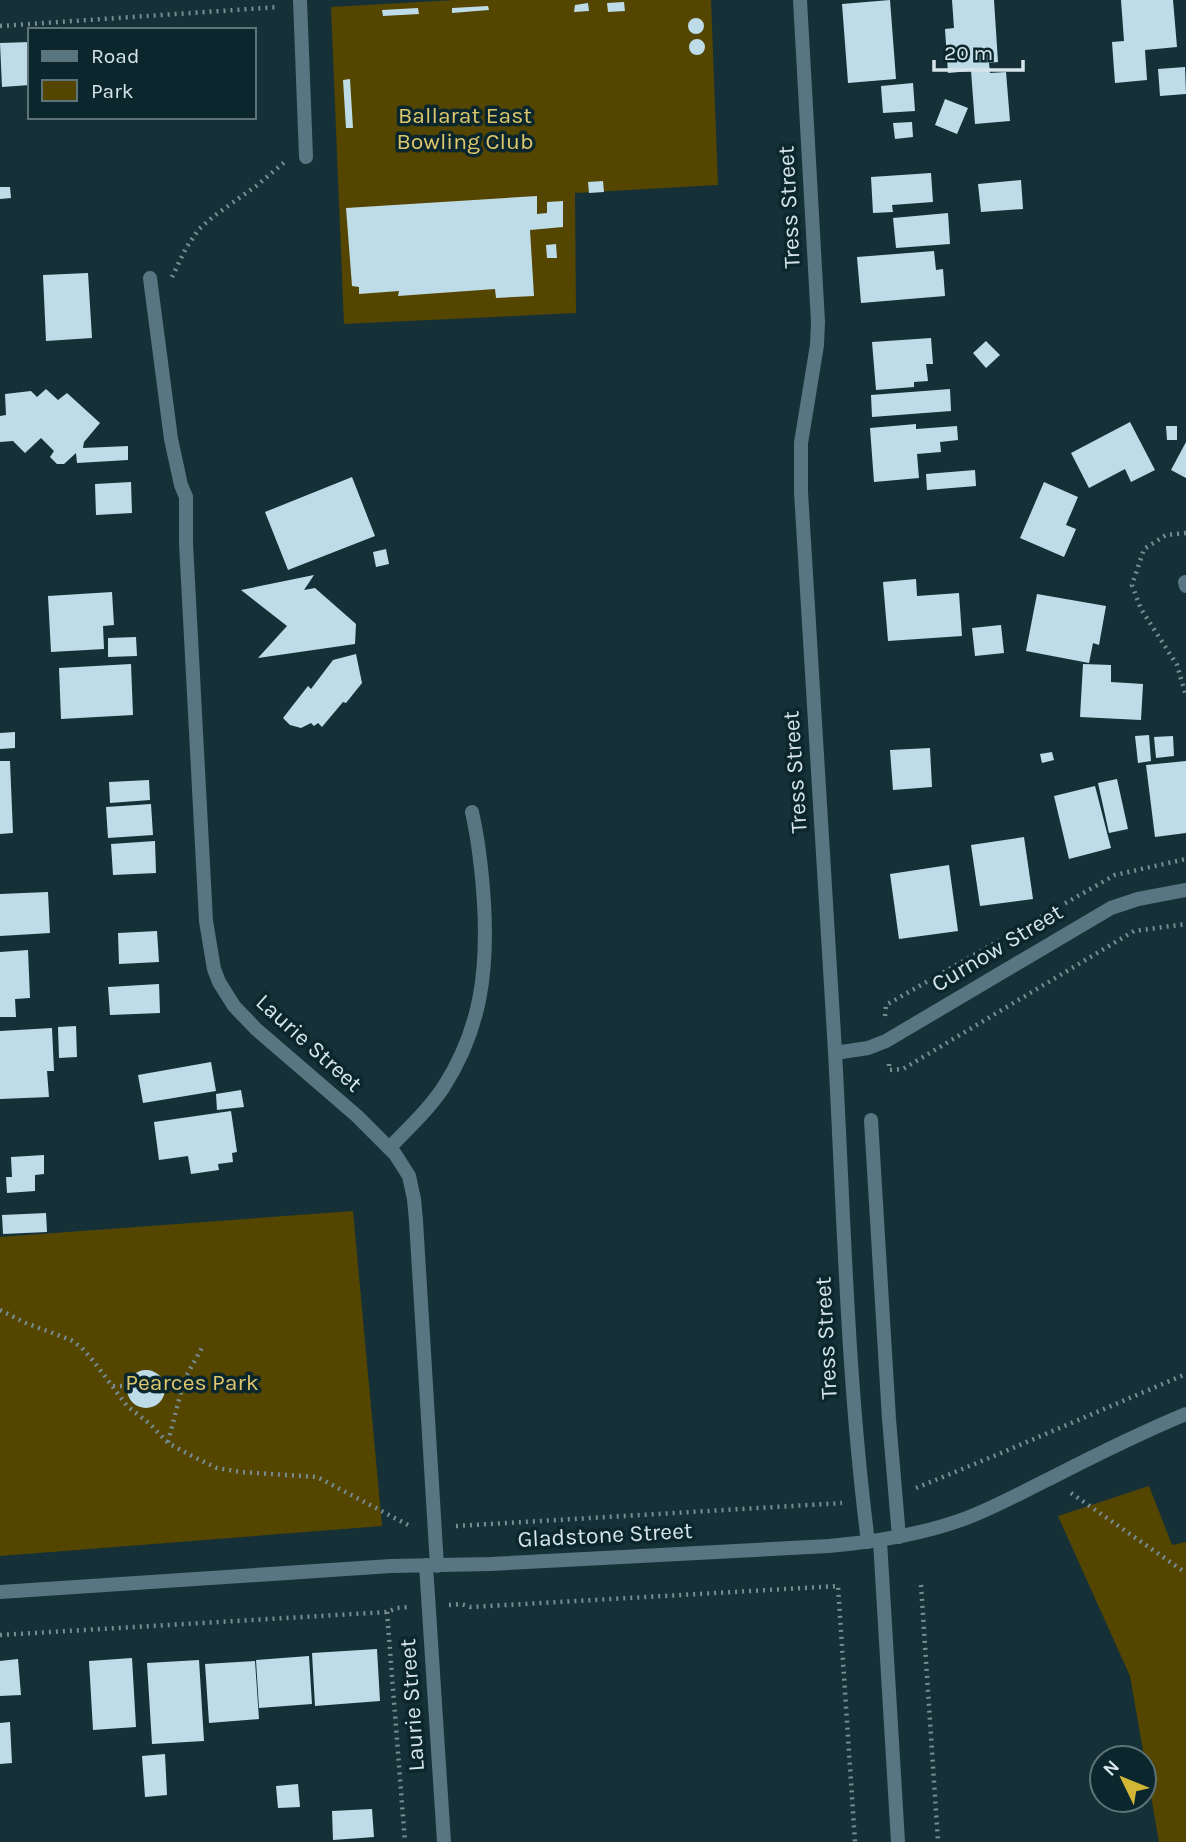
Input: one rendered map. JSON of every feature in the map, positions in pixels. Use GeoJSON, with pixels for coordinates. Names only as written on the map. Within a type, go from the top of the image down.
{"type":"FeatureCollection","features":[{"type":"Feature","properties":{"kind":"street","name":"Tress Street"},"geometry":{"type":"LineString","coordinates":[[800,0],[818,323],[801,443],[801,492],[835,1053],[848,1342],[862,1499],[874,1542],[898,1842]]}},
{"type":"Feature","properties":{"kind":"street"},"geometry":{"type":"LineString","coordinates":[[300,3],[306,150]]}},
{"type":"Feature","properties":{"kind":"street","name":"Laurie Street"},"geometry":{"type":"LineString","coordinates":[[150,278],[171,439],[186,497],[205,908],[214,970],[225,993],[242,1016],[366,1124],[396,1154],[409,1176],[414,1199],[435,1527],[429,1606],[443,1842]]}},
{"type":"Feature","properties":{"kind":"street"},"geometry":{"type":"LineString","coordinates":[[389,1148],[428,1108],[443,1087],[474,1025],[481,995],[486,946],[482,868],[472,812]]}},
{"type":"Feature","properties":{"kind":"street","name":"Curnow Street"},"geometry":{"type":"LineString","coordinates":[[835,1053],[868,1048],[886,1041],[1111,908],[1138,899],[1186,890]]}},
{"type":"Feature","properties":{"kind":"street"},"geometry":{"type":"LineString","coordinates":[[871,1121],[899,1537]]}},
{"type":"Feature","properties":{"kind":"street","name":"Gladstone Street"},"geometry":{"type":"LineString","coordinates":[[0,1591],[874,1542],[929,1530],[1005,1502],[1141,1433],[1186,1414]]}},
{"type":"Feature","properties":{"kind":"path"},"geometry":{"type":"LineString","coordinates":[[0,26],[300,3]]}},
{"type":"Feature","properties":{"kind":"path"},"geometry":{"type":"LineString","coordinates":[[156,316],[182,255],[200,229],[306,150]]}},
{"type":"Feature","properties":{"kind":"path"},"geometry":{"type":"LineString","coordinates":[[1186,533],[1166,535],[1144,549],[1132,585],[1141,609],[1177,665],[1186,696]]}},
{"type":"Feature","properties":{"kind":"path"},"geometry":{"type":"LineString","coordinates":[[885,1022],[886,1005],[1115,874],[1186,859]]}},
{"type":"Feature","properties":{"kind":"path"},"geometry":{"type":"LineString","coordinates":[[890,1070],[903,1069],[1134,931],[1186,924]]}},
{"type":"Feature","properties":{"kind":"path"},"geometry":{"type":"LineString","coordinates":[[0,1310],[71,1340],[82,1348],[127,1406],[168,1443],[217,1468],[317,1477],[412,1527],[832,1505],[862,1499]]}},
{"type":"Feature","properties":{"kind":"path"},"geometry":{"type":"LineString","coordinates":[[168,1443],[184,1380],[202,1346]]}},
{"type":"Feature","properties":{"kind":"path"},"geometry":{"type":"LineString","coordinates":[[895,1492],[921,1487],[1186,1374]]}},
{"type":"Feature","properties":{"kind":"path"},"geometry":{"type":"LineString","coordinates":[[112,1387],[125,1386]]}},
{"type":"Feature","properties":{"kind":"path"},"geometry":{"type":"LineString","coordinates":[[1050,1479],[1186,1573]]}},
{"type":"Feature","properties":{"kind":"path"},"geometry":{"type":"LineString","coordinates":[[921,1585],[938,1842]]}},
{"type":"Feature","properties":{"kind":"path"},"geometry":{"type":"LineString","coordinates":[[0,1635],[387,1612],[397,1608],[461,1604],[471,1607],[838,1586],[855,1842]]}},
{"type":"Feature","properties":{"kind":"path"},"geometry":{"type":"LineString","coordinates":[[387,1612],[405,1842]]}},
{"type":"Feature","properties":{"kind":"green space","name":"Ballarat East Bowling Club"},"geometry":{"type":"Polygon","coordinates":[[[455,0],[711,0],[718,185],[575,193],[576,313],[344,324],[331,7],[455,0]]]}},
{"type":"Feature","properties":{"kind":"green space","name":"Pearces Park"},"geometry":{"type":"Polygon","coordinates":[[[353,1211],[382,1526],[0,1556],[0,1237],[353,1211]]]}},
{"type":"Feature","properties":{"kind":"green space"},"geometry":{"type":"Polygon","coordinates":[[[1149,1486],[1172,1545],[1186,1542],[1186,1842],[1159,1842],[1154,1814],[1158,1814],[1158,1744],[1142,1744],[1130,1676],[1058,1516],[1149,1486]]]}},
{"type":"Feature","properties":{"kind":"building"},"geometry":{"type":"Polygon","coordinates":[[[890,0],[896,79],[848,83],[842,4],[890,0]]]}},
{"type":"Feature","properties":{"kind":"building"},"geometry":{"type":"Polygon","coordinates":[[[952,0],[994,0],[998,62],[989,63],[990,73],[1006,72],[1010,121],[975,124],[971,71],[948,73],[945,29],[954,28],[952,0]]]}},
{"type":"Feature","properties":{"kind":"building"},"geometry":{"type":"Polygon","coordinates":[[[1121,0],[1173,0],[1177,47],[1145,50],[1147,80],[1115,83],[1112,42],[1124,41],[1121,0]]]}},
{"type":"Feature","properties":{"kind":"building"},"geometry":{"type":"Polygon","coordinates":[[[624,2],[625,11],[608,12],[607,3],[624,2]]]}},
{"type":"Feature","properties":{"kind":"building"},"geometry":{"type":"Polygon","coordinates":[[[588,3],[589,11],[574,12],[575,5],[588,3]]]}},
{"type":"Feature","properties":{"kind":"building"},"geometry":{"type":"Polygon","coordinates":[[[488,6],[489,10],[452,13],[452,8],[488,6]]]}},
{"type":"Feature","properties":{"kind":"building"},"geometry":{"type":"Polygon","coordinates":[[[418,8],[419,14],[383,16],[382,10],[418,8]]]}},
{"type":"Feature","properties":{"kind":"building"},"geometry":{"type":"Polygon","coordinates":[[[696,18],[704,26],[696,34],[688,26],[696,18]]]}},
{"type":"Feature","properties":{"kind":"building"},"geometry":{"type":"Polygon","coordinates":[[[694,39],[700,39],[705,47],[703,53],[694,55],[689,50],[689,44],[694,39]]]}},
{"type":"Feature","properties":{"kind":"building"},"geometry":{"type":"Polygon","coordinates":[[[28,42],[28,85],[2,87],[0,43],[28,42]]]}},
{"type":"Feature","properties":{"kind":"building"},"geometry":{"type":"Polygon","coordinates":[[[1185,67],[1186,94],[1160,96],[1158,69],[1185,67]]]}},
{"type":"Feature","properties":{"kind":"building"},"geometry":{"type":"Polygon","coordinates":[[[350,79],[353,128],[346,128],[343,80],[350,79]]]}},
{"type":"Feature","properties":{"kind":"building"},"geometry":{"type":"Polygon","coordinates":[[[913,83],[915,111],[883,113],[881,86],[913,83]]]}},
{"type":"Feature","properties":{"kind":"building"},"geometry":{"type":"Polygon","coordinates":[[[945,99],[968,108],[957,134],[935,125],[945,99]]]}},
{"type":"Feature","properties":{"kind":"building"},"geometry":{"type":"Polygon","coordinates":[[[912,122],[913,137],[895,139],[893,123],[912,122]]]}},
{"type":"Feature","properties":{"kind":"building"},"geometry":{"type":"Polygon","coordinates":[[[931,173],[933,202],[892,205],[893,212],[873,213],[871,177],[931,173]]]}},
{"type":"Feature","properties":{"kind":"building"},"geometry":{"type":"Polygon","coordinates":[[[1021,180],[1023,209],[981,212],[978,184],[1021,180]]]}},
{"type":"Feature","properties":{"kind":"building"},"geometry":{"type":"Polygon","coordinates":[[[603,181],[604,192],[589,193],[588,182],[603,181]]]}},
{"type":"Feature","properties":{"kind":"building"},"geometry":{"type":"Polygon","coordinates":[[[0,187],[10,187],[11,198],[0,199],[0,187]]]}},
{"type":"Feature","properties":{"kind":"building"},"geometry":{"type":"Polygon","coordinates":[[[537,196],[537,214],[547,213],[547,202],[563,201],[563,227],[530,230],[534,296],[496,298],[495,289],[398,296],[399,291],[359,294],[359,287],[352,286],[346,208],[537,196]]]}},
{"type":"Feature","properties":{"kind":"building"},"geometry":{"type":"Polygon","coordinates":[[[948,213],[950,244],[896,248],[893,218],[948,213]]]}},
{"type":"Feature","properties":{"kind":"building"},"geometry":{"type":"Polygon","coordinates":[[[556,244],[557,258],[547,258],[546,245],[556,244]]]}},
{"type":"Feature","properties":{"kind":"building"},"geometry":{"type":"Polygon","coordinates":[[[934,251],[936,270],[943,269],[945,296],[861,303],[857,257],[934,251]]]}},
{"type":"Feature","properties":{"kind":"building"},"geometry":{"type":"Polygon","coordinates":[[[88,273],[92,338],[46,341],[43,275],[88,273]]]}},
{"type":"Feature","properties":{"kind":"building"},"geometry":{"type":"Polygon","coordinates":[[[931,338],[933,364],[926,364],[928,381],[914,382],[914,387],[876,390],[872,342],[931,338]]]}},
{"type":"Feature","properties":{"kind":"building"},"geometry":{"type":"Polygon","coordinates":[[[986,341],[1000,355],[986,368],[973,353],[986,341]]]}},
{"type":"Feature","properties":{"kind":"building"},"geometry":{"type":"Polygon","coordinates":[[[46,389],[58,400],[67,393],[100,423],[84,442],[83,448],[128,446],[128,460],[77,463],[76,453],[64,464],[57,464],[50,457],[54,451],[41,438],[25,453],[13,441],[0,442],[0,416],[6,415],[5,394],[31,391],[37,397],[46,389]]]}},
{"type":"Feature","properties":{"kind":"building"},"geometry":{"type":"Polygon","coordinates":[[[950,389],[951,411],[872,417],[871,395],[950,389]]]}},
{"type":"Feature","properties":{"kind":"building"},"geometry":{"type":"Polygon","coordinates":[[[1130,422],[1155,470],[1131,482],[1125,469],[1089,488],[1071,453],[1130,422]]]}},
{"type":"Feature","properties":{"kind":"building"},"geometry":{"type":"Polygon","coordinates":[[[916,424],[916,429],[957,426],[958,440],[940,442],[941,452],[917,454],[919,478],[874,482],[870,428],[916,424]]]}},
{"type":"Feature","properties":{"kind":"building"},"geometry":{"type":"Polygon","coordinates":[[[1166,426],[1177,426],[1177,440],[1167,440],[1166,426]]]}},
{"type":"Feature","properties":{"kind":"building"},"geometry":{"type":"Polygon","coordinates":[[[1186,442],[1186,478],[1171,470],[1186,442]]]}},
{"type":"Feature","properties":{"kind":"building"},"geometry":{"type":"Polygon","coordinates":[[[975,470],[976,486],[927,490],[926,474],[975,470]]]}},
{"type":"Feature","properties":{"kind":"building"},"geometry":{"type":"Polygon","coordinates":[[[352,477],[375,536],[288,570],[265,512],[352,477]]]}},
{"type":"Feature","properties":{"kind":"building"},"geometry":{"type":"Polygon","coordinates":[[[131,482],[132,513],[96,515],[95,484],[131,482]]]}},
{"type":"Feature","properties":{"kind":"building"},"geometry":{"type":"Polygon","coordinates":[[[1044,482],[1078,497],[1066,525],[1076,529],[1064,557],[1020,538],[1044,482]]]}},
{"type":"Feature","properties":{"kind":"building"},"geometry":{"type":"Polygon","coordinates":[[[386,549],[389,564],[376,567],[373,552],[386,549]]]}},
{"type":"Feature","properties":{"kind":"building"},"geometry":{"type":"Polygon","coordinates":[[[314,575],[304,590],[315,588],[356,624],[355,644],[258,658],[287,626],[241,590],[314,575]]]}},
{"type":"Feature","properties":{"kind":"building"},"geometry":{"type":"Polygon","coordinates":[[[916,579],[917,596],[959,593],[962,636],[888,641],[883,582],[916,579]]]}},
{"type":"Feature","properties":{"kind":"building"},"geometry":{"type":"Polygon","coordinates":[[[112,592],[114,625],[103,626],[104,649],[51,652],[48,596],[112,592]]]}},
{"type":"Feature","properties":{"kind":"building"},"geometry":{"type":"Polygon","coordinates":[[[1037,594],[1106,606],[1099,645],[1093,643],[1089,663],[1026,651],[1037,594]]]}},
{"type":"Feature","properties":{"kind":"building"},"geometry":{"type":"Polygon","coordinates":[[[1001,625],[1004,653],[975,656],[972,628],[1001,625]]]}},
{"type":"Feature","properties":{"kind":"building"},"geometry":{"type":"Polygon","coordinates":[[[136,637],[137,656],[108,657],[108,638],[136,637]]]}},
{"type":"Feature","properties":{"kind":"building"},"geometry":{"type":"Polygon","coordinates":[[[356,654],[362,683],[322,727],[318,723],[314,726],[311,723],[301,728],[290,725],[283,718],[308,686],[311,689],[333,660],[356,654]]]}},
{"type":"Feature","properties":{"kind":"building"},"geometry":{"type":"Polygon","coordinates":[[[131,664],[133,715],[61,719],[59,668],[131,664]]]}},
{"type":"Feature","properties":{"kind":"building"},"geometry":{"type":"Polygon","coordinates":[[[1083,664],[1111,665],[1111,682],[1143,684],[1141,720],[1080,717],[1083,664]]]}},
{"type":"Feature","properties":{"kind":"building"},"geometry":{"type":"Polygon","coordinates":[[[15,732],[15,748],[0,749],[0,733],[15,732]]]}},
{"type":"Feature","properties":{"kind":"building"},"geometry":{"type":"Polygon","coordinates":[[[1149,735],[1151,761],[1138,763],[1135,736],[1149,735]]]}},
{"type":"Feature","properties":{"kind":"building"},"geometry":{"type":"Polygon","coordinates":[[[1173,736],[1174,756],[1156,758],[1154,737],[1173,736]]]}},
{"type":"Feature","properties":{"kind":"building"},"geometry":{"type":"Polygon","coordinates":[[[930,748],[932,787],[893,790],[890,750],[930,748]]]}},
{"type":"Feature","properties":{"kind":"building"},"geometry":{"type":"Polygon","coordinates":[[[1052,752],[1054,760],[1042,763],[1040,754],[1052,752]]]}},
{"type":"Feature","properties":{"kind":"building"},"geometry":{"type":"Polygon","coordinates":[[[0,761],[10,761],[13,833],[0,834],[0,761]]]}},
{"type":"Feature","properties":{"kind":"building"},"geometry":{"type":"Polygon","coordinates":[[[1186,761],[1186,833],[1155,837],[1146,765],[1186,761]]]}},
{"type":"Feature","properties":{"kind":"building"},"geometry":{"type":"Polygon","coordinates":[[[1117,779],[1128,829],[1109,833],[1098,783],[1117,779]]]}},
{"type":"Feature","properties":{"kind":"building"},"geometry":{"type":"Polygon","coordinates":[[[149,780],[150,800],[110,803],[109,782],[149,780]]]}},
{"type":"Feature","properties":{"kind":"building"},"geometry":{"type":"Polygon","coordinates":[[[1095,786],[1111,848],[1069,859],[1054,796],[1095,786]]]}},
{"type":"Feature","properties":{"kind":"building"},"geometry":{"type":"Polygon","coordinates":[[[151,804],[153,835],[108,838],[106,807],[151,804]]]}},
{"type":"Feature","properties":{"kind":"building"},"geometry":{"type":"Polygon","coordinates":[[[1024,837],[1033,899],[980,906],[971,845],[1024,837]]]}},
{"type":"Feature","properties":{"kind":"building"},"geometry":{"type":"Polygon","coordinates":[[[155,841],[156,873],[113,875],[111,844],[155,841]]]}},
{"type":"Feature","properties":{"kind":"building"},"geometry":{"type":"Polygon","coordinates":[[[949,865],[958,931],[899,939],[890,874],[949,865]]]}},
{"type":"Feature","properties":{"kind":"building"},"geometry":{"type":"Polygon","coordinates":[[[48,892],[50,933],[0,936],[0,894],[48,892]]]}},
{"type":"Feature","properties":{"kind":"building"},"geometry":{"type":"Polygon","coordinates":[[[157,931],[159,962],[119,964],[118,933],[157,931]]]}},
{"type":"Feature","properties":{"kind":"building"},"geometry":{"type":"Polygon","coordinates":[[[28,950],[30,998],[15,999],[16,1017],[0,1017],[0,952],[28,950]]]}},
{"type":"Feature","properties":{"kind":"building"},"geometry":{"type":"Polygon","coordinates":[[[159,984],[160,1013],[110,1015],[108,987],[159,984]]]}},
{"type":"Feature","properties":{"kind":"building"},"geometry":{"type":"Polygon","coordinates":[[[76,1026],[77,1057],[59,1058],[58,1027],[76,1026]]]}},
{"type":"Feature","properties":{"kind":"building"},"geometry":{"type":"Polygon","coordinates":[[[52,1028],[54,1071],[47,1071],[49,1097],[0,1099],[0,1031],[52,1028]]]}},
{"type":"Feature","properties":{"kind":"building"},"geometry":{"type":"Polygon","coordinates":[[[211,1062],[216,1091],[143,1103],[138,1075],[211,1062]]]}},
{"type":"Feature","properties":{"kind":"building"},"geometry":{"type":"Polygon","coordinates":[[[241,1090],[244,1107],[217,1110],[216,1094],[241,1090]]]}},
{"type":"Feature","properties":{"kind":"building"},"geometry":{"type":"Polygon","coordinates":[[[231,1111],[237,1152],[232,1153],[233,1162],[218,1164],[219,1170],[191,1174],[188,1156],[159,1160],[154,1122],[231,1111]]]}},
{"type":"Feature","properties":{"kind":"building"},"geometry":{"type":"Polygon","coordinates":[[[44,1155],[44,1174],[35,1175],[35,1191],[7,1193],[6,1177],[12,1177],[11,1157],[44,1155]]]}},
{"type":"Feature","properties":{"kind":"building"},"geometry":{"type":"Polygon","coordinates":[[[46,1213],[47,1232],[3,1234],[2,1215],[46,1213]]]}},
{"type":"Feature","properties":{"kind":"building"},"geometry":{"type":"Polygon","coordinates":[[[146,1370],[160,1375],[165,1389],[160,1403],[146,1408],[132,1403],[127,1389],[132,1375],[146,1370]]]}},
{"type":"Feature","properties":{"kind":"building"},"geometry":{"type":"Polygon","coordinates":[[[377,1649],[380,1701],[315,1706],[312,1653],[377,1649]]]}},
{"type":"Feature","properties":{"kind":"building"},"geometry":{"type":"Polygon","coordinates":[[[309,1656],[312,1704],[259,1708],[256,1660],[309,1656]]]}},
{"type":"Feature","properties":{"kind":"building"},"geometry":{"type":"Polygon","coordinates":[[[132,1658],[136,1727],[93,1730],[89,1661],[132,1658]]]}},
{"type":"Feature","properties":{"kind":"building"},"geometry":{"type":"Polygon","coordinates":[[[18,1659],[21,1695],[0,1696],[0,1661],[18,1659]]]}},
{"type":"Feature","properties":{"kind":"building"},"geometry":{"type":"Polygon","coordinates":[[[199,1660],[204,1741],[152,1744],[147,1663],[199,1660]]]}},
{"type":"Feature","properties":{"kind":"building"},"geometry":{"type":"Polygon","coordinates":[[[255,1661],[259,1719],[209,1723],[205,1664],[255,1661]]]}},
{"type":"Feature","properties":{"kind":"building"},"geometry":{"type":"Polygon","coordinates":[[[10,1722],[12,1763],[0,1764],[0,1723],[10,1722]]]}},
{"type":"Feature","properties":{"kind":"building"},"geometry":{"type":"Polygon","coordinates":[[[165,1754],[167,1795],[145,1797],[142,1756],[165,1754]]]}},
{"type":"Feature","properties":{"kind":"building"},"geometry":{"type":"Polygon","coordinates":[[[298,1784],[300,1807],[278,1808],[276,1786],[298,1784]]]}},
{"type":"Feature","properties":{"kind":"building"},"geometry":{"type":"Polygon","coordinates":[[[372,1809],[374,1837],[333,1840],[332,1811],[372,1809]]]}}]}
